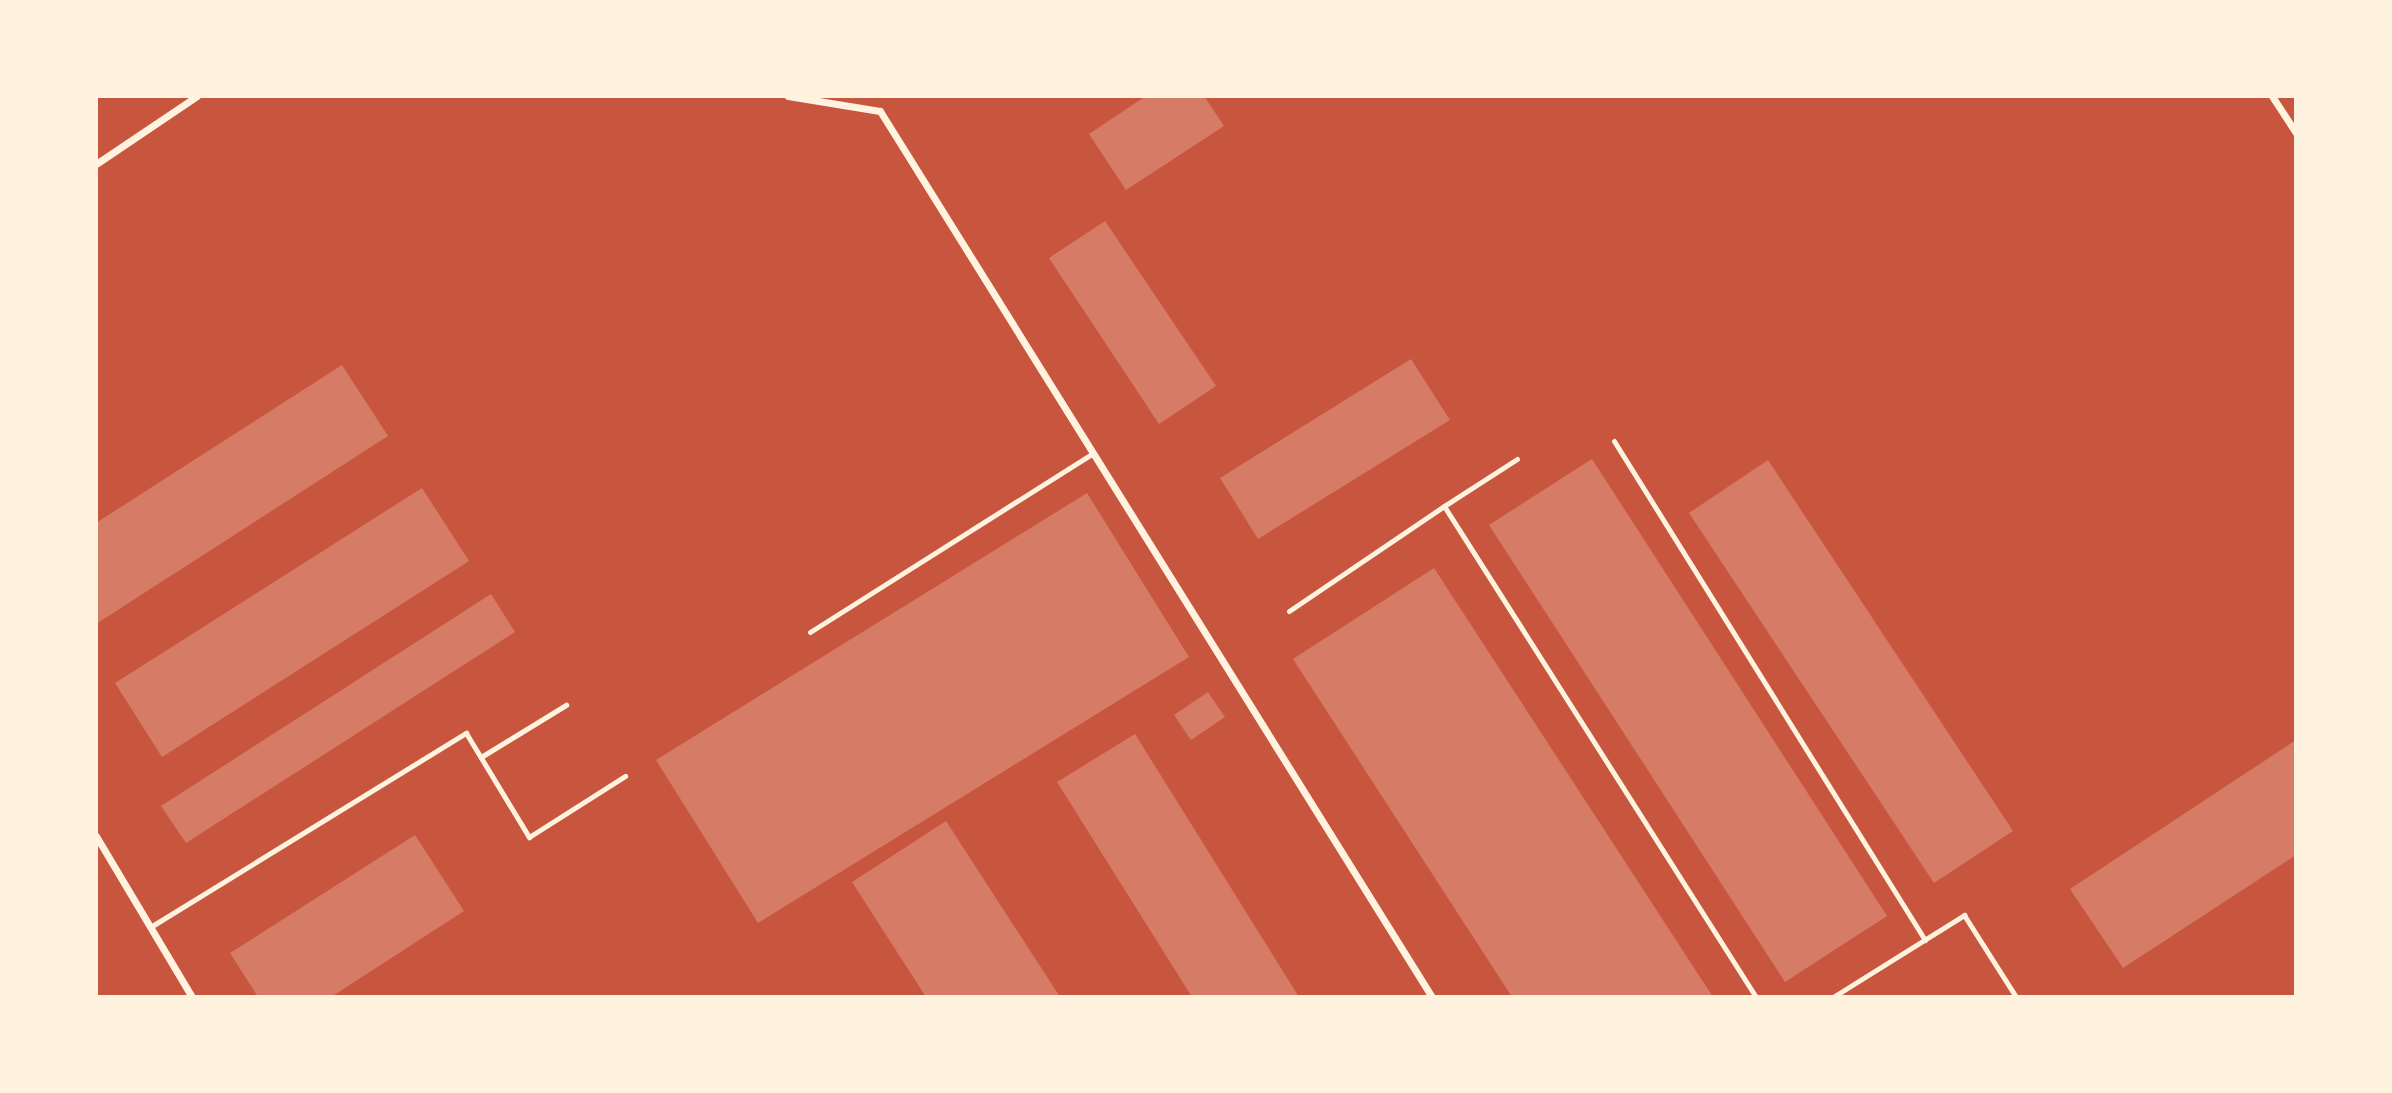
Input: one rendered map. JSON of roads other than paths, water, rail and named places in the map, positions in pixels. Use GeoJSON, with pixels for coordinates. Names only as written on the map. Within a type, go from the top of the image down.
{"type":"FeatureCollection","features":[{"type":"Feature","properties":{"kind":"street"},"geometry":{"type":"LineString","coordinates":[[96,164],[197,96]]}},
{"type":"Feature","properties":{"kind":"street"},"geometry":{"type":"LineString","coordinates":[[788,96],[880,111],[1432,997]]}},
{"type":"Feature","properties":{"kind":"street"},"geometry":{"type":"LineString","coordinates":[[2272,96],[2296,133]]}},
{"type":"Feature","properties":{"kind":"street"},"geometry":{"type":"LineString","coordinates":[[96,836],[192,997]]}},
{"type":"Feature","properties":{"kind":"lane"},"geometry":{"type":"LineString","coordinates":[[1614,441],[1925,940]]}},
{"type":"Feature","properties":{"kind":"lane"},"geometry":{"type":"LineString","coordinates":[[810,632],[1092,454]]}},
{"type":"Feature","properties":{"kind":"lane"},"geometry":{"type":"LineString","coordinates":[[1289,611],[1517,459]]}},
{"type":"Feature","properties":{"kind":"lane"},"geometry":{"type":"LineString","coordinates":[[1444,506],[1756,997]]}},
{"type":"Feature","properties":{"kind":"lane"},"geometry":{"type":"LineString","coordinates":[[481,757],[566,705]]}},
{"type":"Feature","properties":{"kind":"lane"},"geometry":{"type":"LineString","coordinates":[[152,926],[466,733],[530,837],[625,776]]}},
{"type":"Feature","properties":{"kind":"lane"},"geometry":{"type":"LineString","coordinates":[[1833,997],[1964,915],[2016,997]]}}]}
